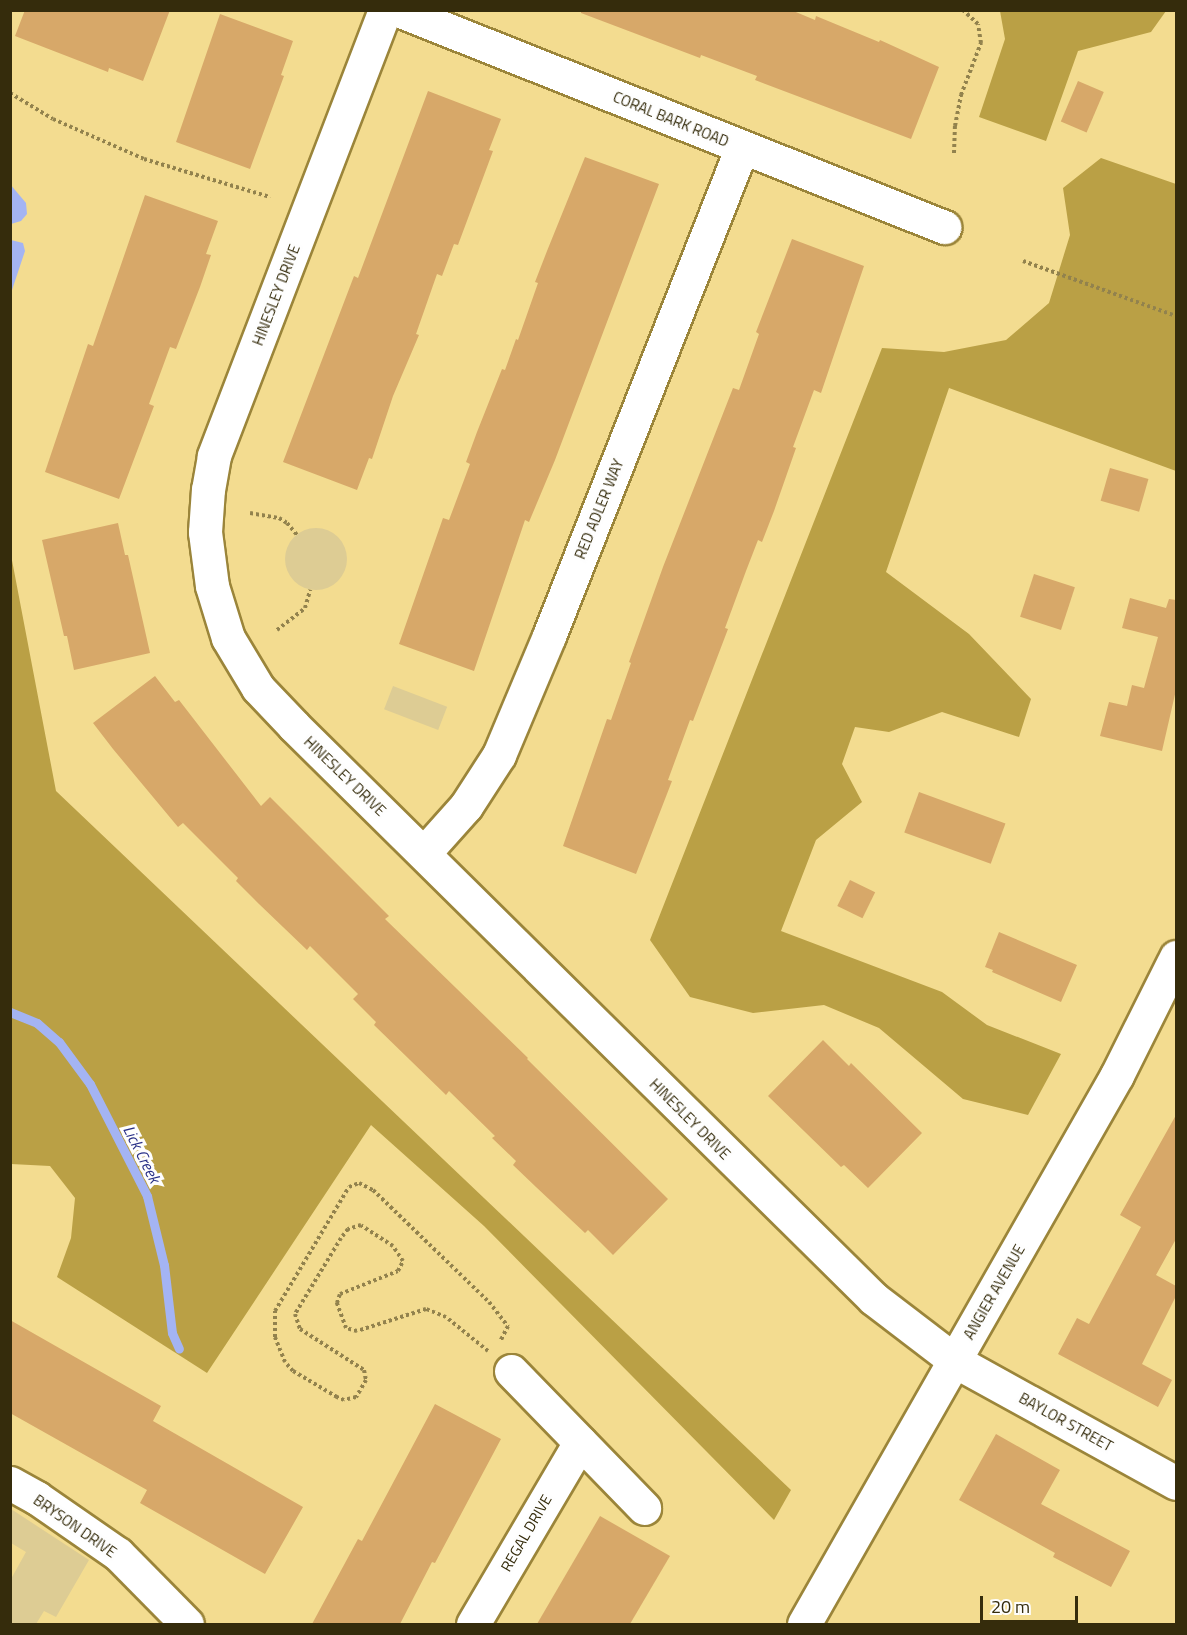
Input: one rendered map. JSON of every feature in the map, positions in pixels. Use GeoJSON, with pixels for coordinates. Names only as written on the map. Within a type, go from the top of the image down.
{"type":"FeatureCollection","features":[{"type":"Feature","properties":{"kind":"street","name":"HINESLEY DRIVE"},"geometry":{"type":"LineString","coordinates":[[385,10],[214,456],[208,489],[205,532],[212,586],[228,638],[258,688],[874,1299],[955,1361]]}},
{"type":"Feature","properties":{"kind":"street","name":"CORAL BARK ROAD"},"geometry":{"type":"LineString","coordinates":[[398,10],[944,227]]}},
{"type":"Feature","properties":{"kind":"street","name":"RED ADLER WAY"},"geometry":{"type":"LineString","coordinates":[[424,853],[466,806],[499,755],[549,636],[742,147]]}},
{"type":"Feature","properties":{"kind":"street","name":"ANGIER AVENUE"},"geometry":{"type":"LineString","coordinates":[[804,1624],[1117,1075],[1176,957]]}},
{"type":"Feature","properties":{"kind":"street","name":"BAYLOR STREET"},"geometry":{"type":"LineString","coordinates":[[955,1361],[1176,1483]]}},
{"type":"Feature","properties":{"kind":"street"},"geometry":{"type":"LineString","coordinates":[[500,1362],[644,1508]]}},
{"type":"Feature","properties":{"kind":"street","name":"REGAL DRIVE"},"geometry":{"type":"LineString","coordinates":[[473,1624],[579,1442]]}},
{"type":"Feature","properties":{"kind":"street","name":"BRYSON DRIVE"},"geometry":{"type":"LineString","coordinates":[[10,1483],[37,1498],[118,1554],[187,1624]]}},
{"type":"Feature","properties":{"kind":"path"},"geometry":{"type":"LineString","coordinates":[[954,153],[955,126],[961,95],[981,43],[978,24],[963,10]]}},
{"type":"Feature","properties":{"kind":"path"},"geometry":{"type":"LineString","coordinates":[[10,93],[53,119],[144,159],[270,197]]}},
{"type":"Feature","properties":{"kind":"path"},"geometry":{"type":"LineString","coordinates":[[1023,261],[1176,316]]}},
{"type":"Feature","properties":{"kind":"path"},"geometry":{"type":"LineString","coordinates":[[250,513],[279,518],[287,523],[297,535]]}},
{"type":"Feature","properties":{"kind":"path"},"geometry":{"type":"LineString","coordinates":[[277,630],[305,608],[310,590]]}},
{"type":"Feature","properties":{"kind":"path"},"geometry":{"type":"LineString","coordinates":[[356,1182],[363,1184],[489,1302],[506,1321],[507,1332],[500,1362],[446,1317],[426,1309],[357,1332],[346,1328],[337,1303],[340,1294],[398,1271],[403,1261],[393,1246],[361,1225],[348,1229],[341,1238],[295,1314],[300,1329],[364,1370],[366,1380],[356,1397],[344,1400],[293,1371],[285,1362],[274,1337],[275,1311],[349,1187],[356,1182]]}},
{"type":"Feature","properties":{"kind":"shaded area"},"geometry":{"type":"Polygon","coordinates":[[[1000,10],[1166,11],[1151,32],[1078,51],[1046,141],[979,117],[1005,39],[1000,10]]]}},
{"type":"Feature","properties":{"kind":"shaded area"},"geometry":{"type":"Polygon","coordinates":[[[1101,158],[1176,184],[1176,471],[949,388],[886,572],[969,634],[1031,699],[1019,737],[942,712],[889,732],[855,727],[842,764],[862,802],[816,840],[781,931],[942,992],[987,1025],[1061,1054],[1028,1115],[963,1099],[879,1028],[824,1005],[753,1013],[690,997],[650,940],[882,348],[944,352],[1006,340],[1049,303],[1070,235],[1063,188],[1101,158]]]}},
{"type":"Feature","properties":{"kind":"shaded area"},"geometry":{"type":"Polygon","coordinates":[[[316,528],[328,530],[338,537],[345,547],[347,559],[345,571],[338,581],[328,588],[316,590],[304,588],[294,581],[287,571],[285,559],[287,547],[294,537],[304,530],[316,528]]]}},
{"type":"Feature","properties":{"kind":"shaded area"},"geometry":{"type":"Polygon","coordinates":[[[11,555],[56,791],[791,1490],[774,1520],[484,1226],[371,1125],[207,1373],[57,1277],[71,1238],[75,1198],[50,1166],[11,1164],[11,555]]]}},
{"type":"Feature","properties":{"kind":"shaded area"},"geometry":{"type":"Polygon","coordinates":[[[393,686],[447,707],[438,730],[384,709],[393,686]]]}},
{"type":"Feature","properties":{"kind":"shaded area"},"geometry":{"type":"Polygon","coordinates":[[[11,1509],[89,1560],[56,1617],[44,1611],[36,1624],[11,1624],[11,1579],[26,1552],[11,1543],[11,1509]]]}},
{"type":"Feature","properties":{"kind":"water"},"geometry":{"type":"Polygon","coordinates":[[[10,184],[26,203],[27,214],[21,221],[11,224],[10,184]]]}},
{"type":"Feature","properties":{"kind":"water"},"geometry":{"type":"Polygon","coordinates":[[[11,240],[23,243],[25,251],[11,293],[11,240]]]}},
{"type":"Feature","properties":{"kind":"building"},"geometry":{"type":"Polygon","coordinates":[[[25,10],[170,10],[143,81],[109,68],[108,72],[15,36],[25,10]]]}},
{"type":"Feature","properties":{"kind":"building"},"geometry":{"type":"Polygon","coordinates":[[[581,10],[791,10],[815,20],[816,16],[879,42],[880,40],[939,67],[911,139],[755,80],[757,76],[701,55],[700,58],[581,13],[581,10]]]}},
{"type":"Feature","properties":{"kind":"building"},"geometry":{"type":"Polygon","coordinates":[[[220,14],[293,41],[281,75],[284,76],[250,169],[176,142],[220,14]]]}},
{"type":"Feature","properties":{"kind":"building"},"geometry":{"type":"Polygon","coordinates":[[[1078,81],[1104,92],[1087,132],[1061,122],[1078,81]]]}},
{"type":"Feature","properties":{"kind":"building"},"geometry":{"type":"Polygon","coordinates":[[[428,91],[501,119],[489,150],[493,151],[458,245],[454,244],[442,276],[437,274],[416,334],[419,335],[393,396],[372,459],[369,458],[357,490],[283,462],[354,276],[358,278],[428,91]]]}},
{"type":"Feature","properties":{"kind":"building"},"geometry":{"type":"Polygon","coordinates":[[[585,157],[659,184],[555,460],[529,522],[525,520],[474,671],[399,644],[443,518],[449,520],[470,464],[466,462],[477,432],[502,369],[505,370],[516,339],[518,340],[538,283],[535,282],[585,157]]]}},
{"type":"Feature","properties":{"kind":"building"},"geometry":{"type":"Polygon","coordinates":[[[145,195],[218,221],[206,254],[211,255],[200,287],[176,349],[170,347],[149,404],[154,406],[119,499],[45,472],[88,344],[93,346],[145,195]]]}},
{"type":"Feature","properties":{"kind":"building"},"geometry":{"type":"Polygon","coordinates":[[[792,239],[864,266],[821,393],[814,390],[793,447],[796,448],[774,511],[762,542],[758,540],[746,571],[725,628],[728,629],[693,721],[690,720],[668,780],[672,781],[636,874],[563,846],[607,719],[611,720],[663,567],[733,388],[739,390],[759,334],[756,332],[792,239]]]}},
{"type":"Feature","properties":{"kind":"building"},"geometry":{"type":"Polygon","coordinates":[[[1110,468],[1148,479],[1139,512],[1101,501],[1110,468]]]}},
{"type":"Feature","properties":{"kind":"building"},"geometry":{"type":"Polygon","coordinates":[[[118,523],[125,555],[128,555],[150,653],[74,670],[42,540],[118,523]]]}},
{"type":"Feature","properties":{"kind":"building"},"geometry":{"type":"Polygon","coordinates":[[[1034,574],[1075,587],[1061,630],[1020,617],[1034,574]]]}},
{"type":"Feature","properties":{"kind":"building"},"geometry":{"type":"Polygon","coordinates":[[[1130,598],[1166,608],[1169,599],[1176,600],[1176,690],[1162,751],[1100,736],[1109,702],[1127,706],[1132,685],[1144,688],[1158,637],[1122,628],[1130,598]]]}},
{"type":"Feature","properties":{"kind":"building"},"geometry":{"type":"Polygon","coordinates":[[[155,676],[175,702],[179,700],[261,806],[270,797],[389,916],[385,919],[668,1199],[613,1255],[588,1230],[585,1233],[513,1165],[516,1161],[492,1138],[495,1136],[449,1091],[446,1095],[374,1025],[376,1022],[353,999],[358,994],[310,946],[307,950],[259,904],[236,881],[238,878],[183,823],[178,827],[113,749],[93,723],[155,676]]]}},
{"type":"Feature","properties":{"kind":"building"},"geometry":{"type":"Polygon","coordinates":[[[919,792],[1005,823],[991,864],[904,832],[919,792]]]}},
{"type":"Feature","properties":{"kind":"building"},"geometry":{"type":"Polygon","coordinates":[[[850,880],[875,892],[862,918],[837,906],[850,880]]]}},
{"type":"Feature","properties":{"kind":"building"},"geometry":{"type":"Polygon","coordinates":[[[999,932],[1077,965],[1061,1002],[985,967],[999,932]]]}},
{"type":"Feature","properties":{"kind":"building"},"geometry":{"type":"Polygon","coordinates":[[[823,1040],[849,1066],[851,1063],[922,1133],[868,1188],[844,1165],[841,1167],[768,1096],[823,1040]]]}},
{"type":"Feature","properties":{"kind":"building"},"geometry":{"type":"Polygon","coordinates":[[[1176,1115],[1176,1239],[1156,1275],[1176,1286],[1176,1296],[1142,1364],[1172,1380],[1158,1407],[1058,1354],[1077,1318],[1089,1324],[1141,1227],[1120,1215],[1176,1115]]]}},
{"type":"Feature","properties":{"kind":"building"},"geometry":{"type":"Polygon","coordinates":[[[10,1320],[161,1406],[153,1421],[303,1507],[265,1574],[140,1503],[147,1490],[10,1413],[10,1320]]]}},
{"type":"Feature","properties":{"kind":"building"},"geometry":{"type":"Polygon","coordinates":[[[435,1404],[501,1439],[435,1563],[432,1562],[400,1624],[312,1624],[358,1539],[362,1541],[435,1404]]]}},
{"type":"Feature","properties":{"kind":"building"},"geometry":{"type":"Polygon","coordinates":[[[996,1434],[1060,1470],[1041,1504],[1130,1551],[1111,1587],[1053,1557],[1055,1553],[959,1500],[996,1434]]]}},
{"type":"Feature","properties":{"kind":"building"},"geometry":{"type":"Polygon","coordinates":[[[600,1516],[670,1556],[630,1624],[537,1624],[600,1516]]]}},
{"type":"Feature","properties":{"kind":"waterway","name":"Lick Creek"},"geometry":{"type":"LineString","coordinates":[[10,1012],[37,1023],[59,1042],[90,1084],[147,1196],[164,1265],[172,1333],[179,1349]]}}]}
